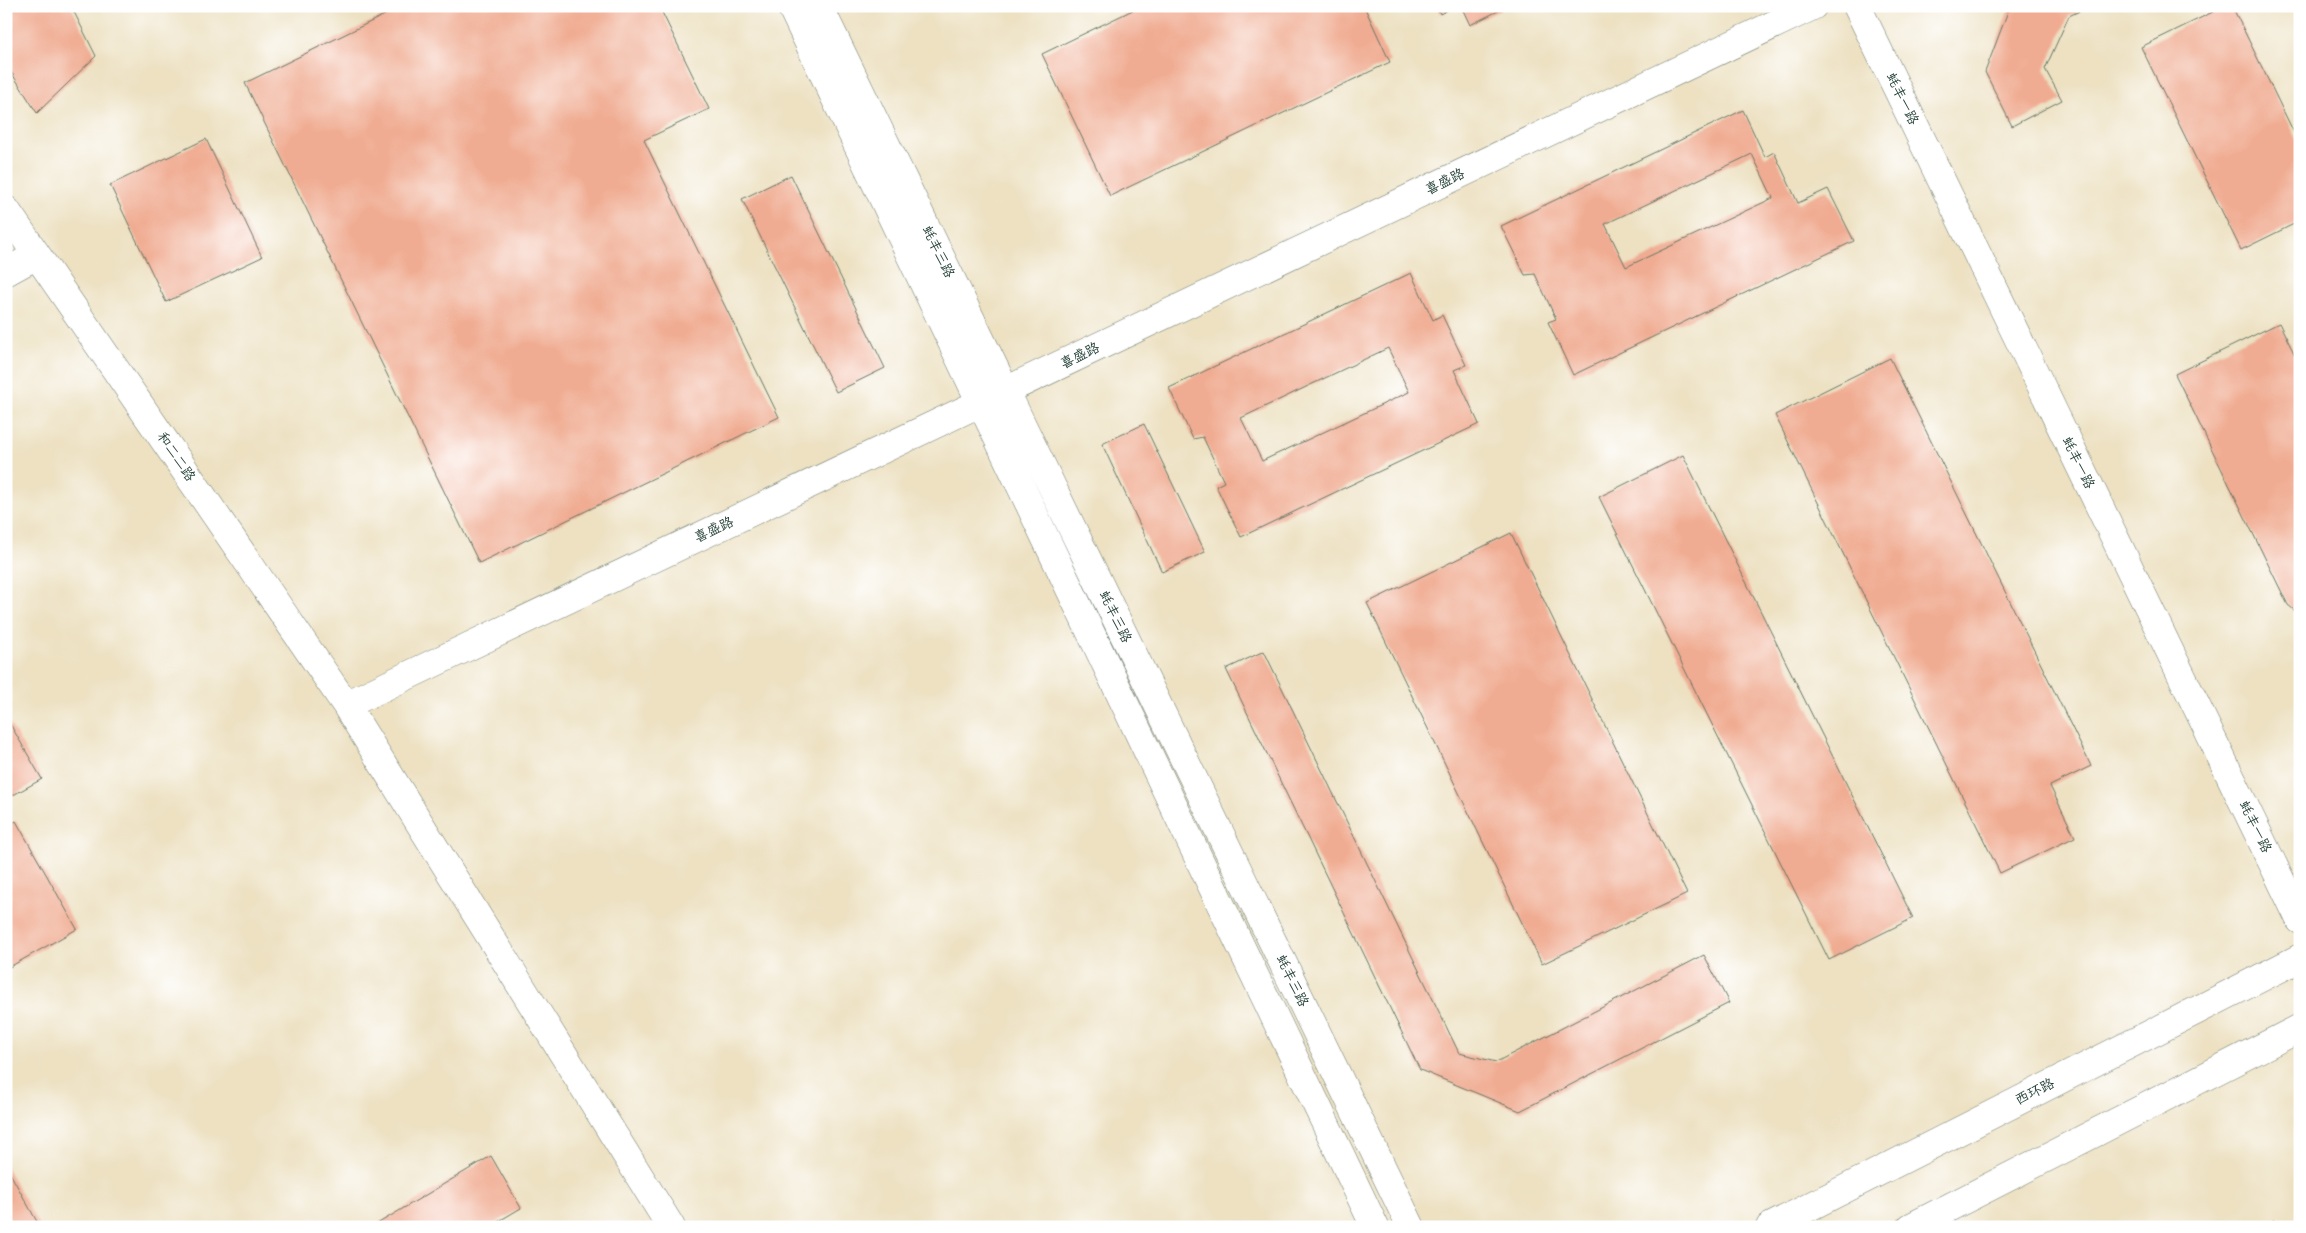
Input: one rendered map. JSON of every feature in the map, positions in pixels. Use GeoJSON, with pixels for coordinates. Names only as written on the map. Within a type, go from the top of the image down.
{"type":"FeatureCollection","features":[{"type":"Feature","properties":{"kind":"street","name":"蚝丰三路"},"geometry":{"type":"LineString","coordinates":[[791,6],[1375,1227]]}},
{"type":"Feature","properties":{"kind":"street","name":"蚝丰三路"},"geometry":{"type":"LineString","coordinates":[[819,6],[1411,1227]]}},
{"type":"Feature","properties":{"kind":"street","name":"喜盛路"},"geometry":{"type":"LineString","coordinates":[[346,705],[1813,6]]}},
{"type":"Feature","properties":{"kind":"street","name":"蚝丰一路"},"geometry":{"type":"LineString","coordinates":[[1857,6],[2300,920]]}},
{"type":"Feature","properties":{"kind":"street","name":"和二二路"},"geometry":{"type":"LineString","coordinates":[[6,210],[346,705],[671,1227]]}},
{"type":"Feature","properties":{"kind":"street"},"geometry":{"type":"LineString","coordinates":[[6,272],[37,255]]}},
{"type":"Feature","properties":{"kind":"street","name":"西环路"},"geometry":{"type":"LineString","coordinates":[[1770,1227],[2300,958]]}},
{"type":"Feature","properties":{"kind":"street"},"geometry":{"type":"LineString","coordinates":[[1911,1227],[2300,1028]]}},
{"type":"Feature","properties":{"kind":"building"},"geometry":{"type":"Polygon","coordinates":[[[6,6],[71,6],[96,56],[37,113],[6,64],[6,6]]]}},
{"type":"Feature","properties":{"kind":"building"},"geometry":{"type":"Polygon","coordinates":[[[403,6],[659,6],[709,109],[644,140],[779,417],[479,563],[245,83],[403,6]]]}},
{"type":"Feature","properties":{"kind":"building"},"geometry":{"type":"Polygon","coordinates":[[[1141,6],[1364,6],[1390,62],[1110,196],[1042,54],[1141,6]]]}},
{"type":"Feature","properties":{"kind":"building"},"geometry":{"type":"Polygon","coordinates":[[[1437,6],[1455,6],[1440,14],[1437,6]]]}},
{"type":"Feature","properties":{"kind":"building"},"geometry":{"type":"Polygon","coordinates":[[[1461,6],[1508,6],[1470,25],[1461,6]]]}},
{"type":"Feature","properties":{"kind":"building"},"geometry":{"type":"Polygon","coordinates":[[[2010,6],[2090,6],[2069,16],[2045,69],[2062,100],[2012,126],[1985,72],[2010,6]]]}},
{"type":"Feature","properties":{"kind":"building"},"geometry":{"type":"Polygon","coordinates":[[[2225,6],[2232,6],[2300,145],[2300,221],[2241,250],[2141,47],[2225,6]]]}},
{"type":"Feature","properties":{"kind":"building"},"geometry":{"type":"Polygon","coordinates":[[[1743,110],[1765,157],[1774,152],[1798,203],[1828,189],[1854,241],[1573,375],[1548,322],[1556,319],[1535,274],[1525,275],[1501,226],[1743,110]],[[1752,154],[1605,224],[1626,267],[1773,198],[1752,154]]]}},
{"type":"Feature","properties":{"kind":"building"},"geometry":{"type":"Polygon","coordinates":[[[206,139],[262,257],[166,302],[110,185],[206,139]]]}},
{"type":"Feature","properties":{"kind":"building"},"geometry":{"type":"Polygon","coordinates":[[[791,175],[885,368],[836,392],[742,199],[791,175]]]}},
{"type":"Feature","properties":{"kind":"building"},"geometry":{"type":"Polygon","coordinates":[[[1411,273],[1433,320],[1442,315],[1466,365],[1454,370],[1479,424],[1241,537],[1216,486],[1224,482],[1203,437],[1193,439],[1169,388],[1411,273]],[[1388,348],[1241,418],[1262,461],[1409,392],[1388,348]]]}},
{"type":"Feature","properties":{"kind":"building"},"geometry":{"type":"Polygon","coordinates":[[[2279,323],[2300,365],[2300,615],[2288,605],[2175,374],[2279,323]]]}},
{"type":"Feature","properties":{"kind":"building"},"geometry":{"type":"Polygon","coordinates":[[[1890,358],[2091,766],[2050,786],[2075,837],[2000,873],[1775,415],[1890,358]]]}},
{"type":"Feature","properties":{"kind":"building"},"geometry":{"type":"Polygon","coordinates":[[[1144,424],[1205,552],[1162,572],[1102,444],[1144,424]]]}},
{"type":"Feature","properties":{"kind":"building"},"geometry":{"type":"Polygon","coordinates":[[[1683,455],[1913,918],[1829,960],[1599,497],[1683,455]]]}},
{"type":"Feature","properties":{"kind":"building"},"geometry":{"type":"Polygon","coordinates":[[[1511,533],[1687,894],[1542,964],[1367,603],[1511,533]]]}},
{"type":"Feature","properties":{"kind":"building"},"geometry":{"type":"Polygon","coordinates":[[[1264,651],[1459,1053],[1496,1062],[1704,955],[1729,1003],[1520,1111],[1420,1070],[1226,669],[1264,651]]]}},
{"type":"Feature","properties":{"kind":"building"},"geometry":{"type":"Polygon","coordinates":[[[6,717],[42,779],[6,799],[6,717]]]}},
{"type":"Feature","properties":{"kind":"building"},"geometry":{"type":"Polygon","coordinates":[[[16,821],[77,929],[6,969],[6,826],[16,821]]]}},
{"type":"Feature","properties":{"kind":"building"},"geometry":{"type":"Polygon","coordinates":[[[491,1156],[521,1208],[489,1227],[372,1227],[491,1156]]]}},
{"type":"Feature","properties":{"kind":"building"},"geometry":{"type":"Polygon","coordinates":[[[6,1166],[40,1227],[6,1227],[6,1166]]]}},
{"type":"Feature","properties":{"kind":"building"},"geometry":{"type":"Polygon","coordinates":[[[2274,1220],[2278,1227],[2261,1227],[2274,1220]]]}}]}
